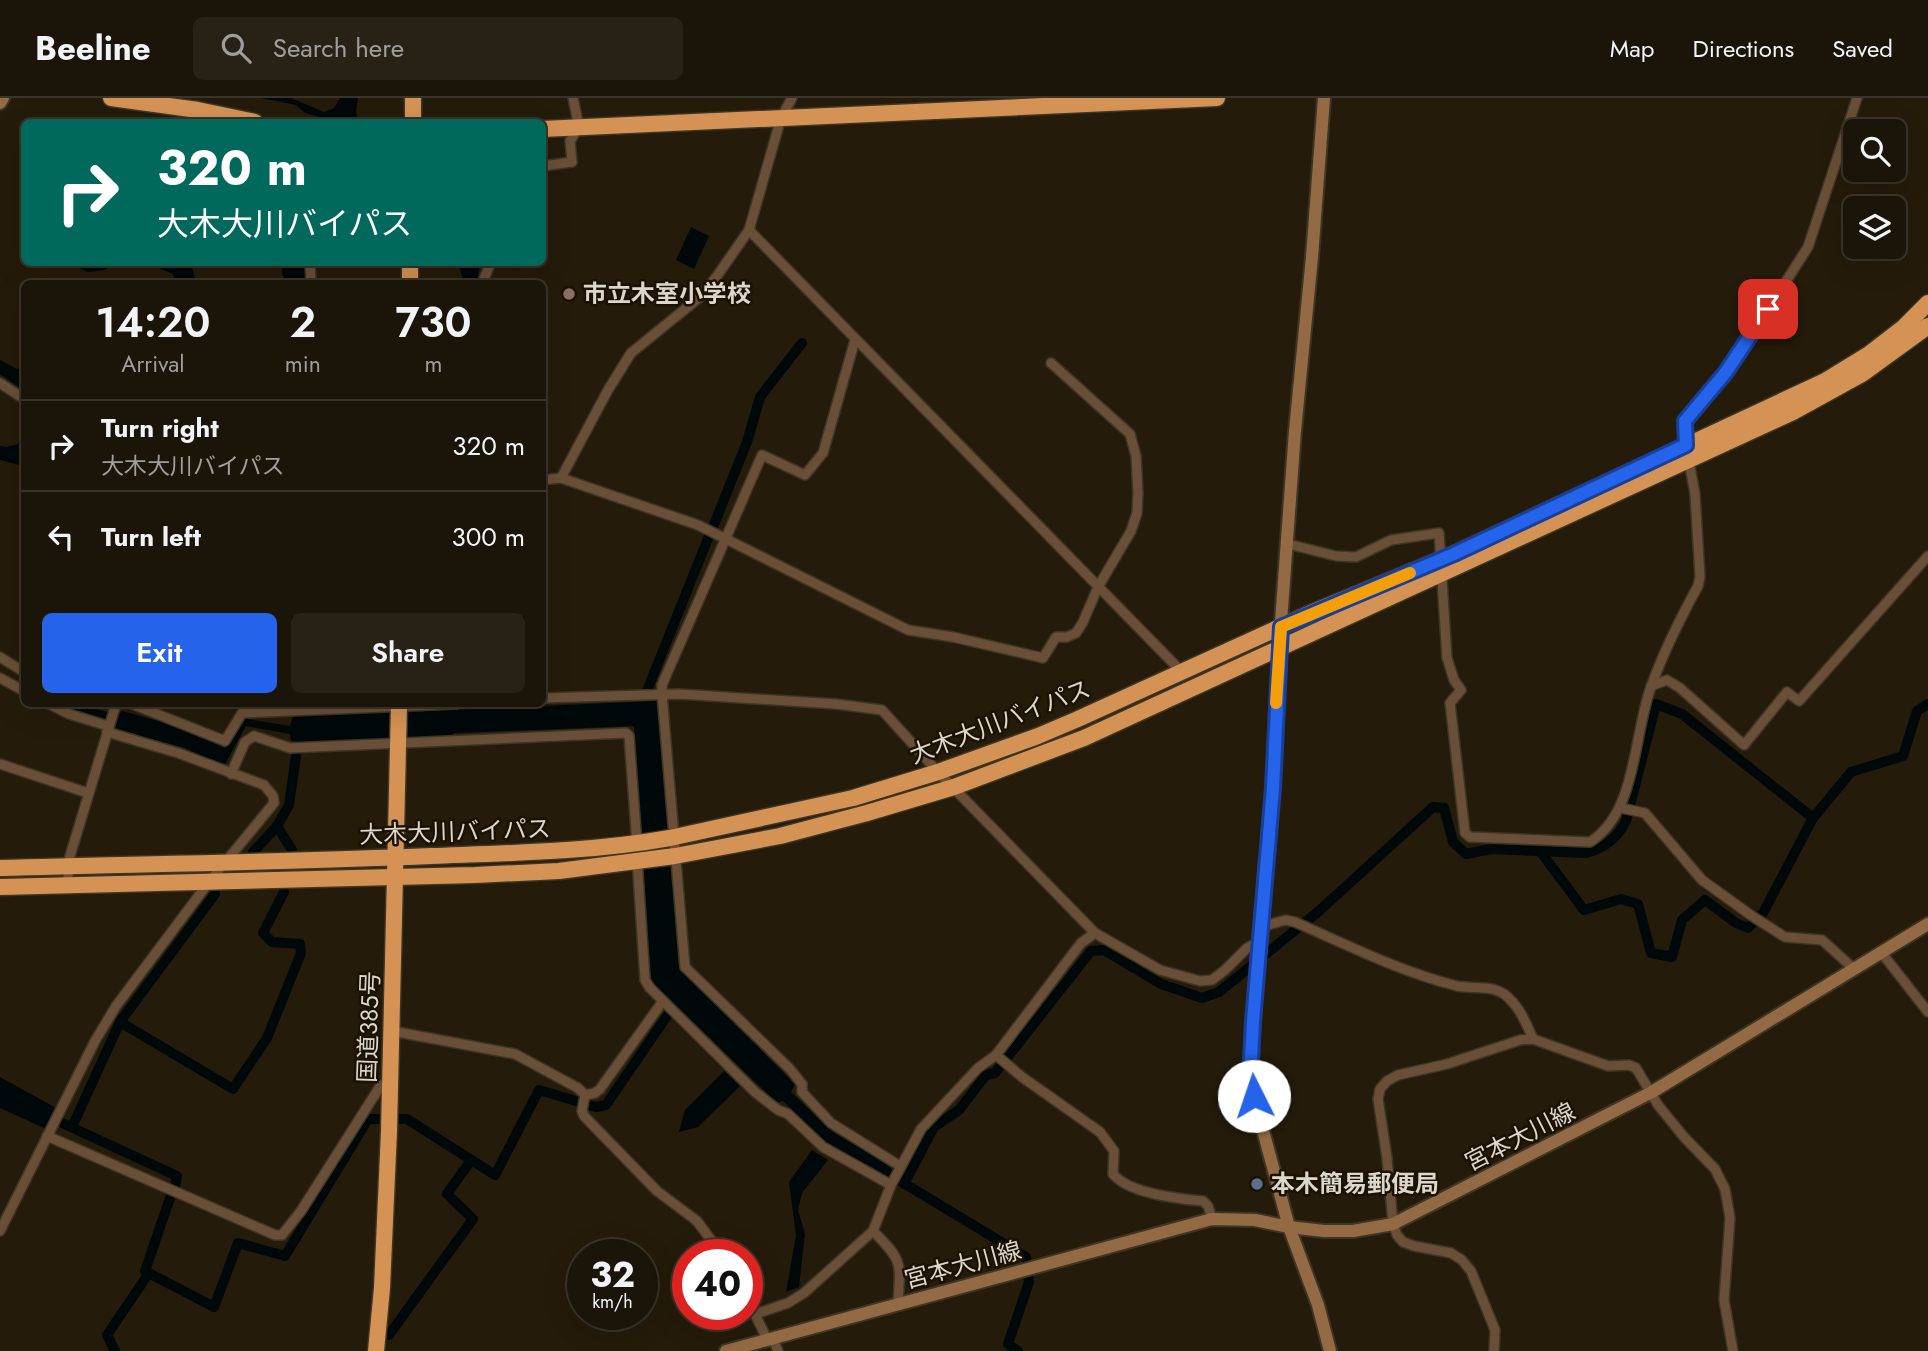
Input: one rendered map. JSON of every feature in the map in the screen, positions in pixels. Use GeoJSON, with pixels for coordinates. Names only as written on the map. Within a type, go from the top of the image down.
{"type":"FeatureCollection","features":[{"type":"Feature","properties":{"kind":"highway"},"geometry":{"type":"LineString","coordinates":[[111,98],[241,119]]}},
{"type":"Feature","properties":{"kind":"highway"},"geometry":{"type":"LineString","coordinates":[[413,98],[413,119]]}},
{"type":"Feature","properties":{"kind":"highway"},"geometry":{"type":"LineString","coordinates":[[546,129],[1217,98]]}},
{"type":"Feature","properties":{"kind":"highway","name":"大木大川バイパス"},"geometry":{"type":"LineString","coordinates":[[1687,453],[1825,381],[1869,354],[1904,327],[1928,303]]}},
{"type":"Feature","properties":{"kind":"highway","name":"大木大川バイパス"},"geometry":{"type":"LineString","coordinates":[[0,887],[559,871],[673,856],[780,836],[954,787],[1084,738],[1359,612],[1441,566],[1687,453],[1827,395],[1862,374],[1928,326]]}},
{"type":"Feature","properties":{"kind":"highway","name":"大木大川バイパス"},"geometry":{"type":"LineString","coordinates":[[0,868],[396,858],[554,851],[671,838],[853,798],[938,772],[1038,736],[1351,596],[1441,566]]}},
{"type":"Feature","properties":{"kind":"highway","name":"国道385号"},"geometry":{"type":"LineString","coordinates":[[376,1351],[382,1288],[389,1131],[399,707]]}},
{"type":"Feature","properties":{"kind":"main road"},"geometry":{"type":"LineString","coordinates":[[0,103],[3,98]]}},
{"type":"Feature","properties":{"kind":"main road"},"geometry":{"type":"LineString","coordinates":[[1324,98],[1295,432],[1279,649],[1273,788],[1258,946],[1251,1060],[1254,1096],[1289,1227],[1318,1306],[1330,1351]]}},
{"type":"Feature","properties":{"kind":"main road","name":"宮本大川線"},"geometry":{"type":"LineString","coordinates":[[726,1351],[773,1344],[898,1304],[1212,1219],[1255,1220],[1324,1231],[1353,1231],[1393,1224],[1652,1092],[1928,924]]}},
{"type":"Feature","properties":{"kind":"street"},"geometry":{"type":"LineString","coordinates":[[546,165],[572,162],[569,141],[579,127],[573,98]]}},
{"type":"Feature","properties":{"kind":"street"},"geometry":{"type":"LineString","coordinates":[[561,478],[631,353],[700,297],[749,230],[782,118],[792,98]]}},
{"type":"Feature","properties":{"kind":"street"},"geometry":{"type":"LineString","coordinates":[[1287,544],[1336,556],[1356,557],[1391,540],[1439,533],[1448,667],[1461,690],[1450,703],[1465,833],[1470,837],[1590,842],[1598,837],[1627,809],[1651,685],[1700,578],[1695,494],[1687,453],[1685,421],[1748,341],[1808,247],[1857,98]]}},
{"type":"Feature","properties":{"kind":"street"},"geometry":{"type":"LineString","coordinates":[[749,230],[1182,672]]}},
{"type":"Feature","properties":{"kind":"street"},"geometry":{"type":"LineString","coordinates":[[855,340],[823,453],[804,475],[762,455],[662,685],[662,694],[671,838],[685,967],[790,1069],[802,1084],[802,1092],[831,1123],[895,1176]]}},
{"type":"Feature","properties":{"kind":"street"},"geometry":{"type":"LineString","coordinates":[[546,480],[561,478],[660,510],[725,537],[908,630],[953,637],[1043,658],[1056,637],[1067,637],[1076,633],[1098,587],[1119,554],[1137,513],[1138,493],[1130,434],[1051,363]]}},
{"type":"Feature","properties":{"kind":"street"},"geometry":{"type":"LineString","coordinates":[[0,383],[21,397]]}},
{"type":"Feature","properties":{"kind":"street"},"geometry":{"type":"LineString","coordinates":[[1651,685],[1667,680],[1680,688],[1744,745],[1787,692],[1799,701],[1928,556]]}},
{"type":"Feature","properties":{"kind":"street"},"geometry":{"type":"LineString","coordinates":[[0,657],[21,669]]}},
{"type":"Feature","properties":{"kind":"street"},"geometry":{"type":"LineString","coordinates":[[0,678],[21,689]]}},
{"type":"Feature","properties":{"kind":"street"},"geometry":{"type":"LineString","coordinates":[[546,698],[662,694],[836,704],[882,710],[938,772],[1095,933],[1160,970],[1200,981],[1212,980],[1247,948],[1258,946]]}},
{"type":"Feature","properties":{"kind":"street"},"geometry":{"type":"LineString","coordinates":[[0,1231],[95,1041],[116,1006],[209,882],[274,803],[273,796],[264,785],[55,707]]}},
{"type":"Feature","properties":{"kind":"street"},"geometry":{"type":"LineString","coordinates":[[67,886],[69,866],[88,793],[115,707]]}},
{"type":"Feature","properties":{"kind":"street"},"geometry":{"type":"LineString","coordinates":[[145,707],[225,741],[242,713],[399,707]]}},
{"type":"Feature","properties":{"kind":"street"},"geometry":{"type":"LineString","coordinates":[[231,774],[244,742],[254,736],[290,748],[626,733],[629,736],[638,843],[645,980],[755,1092],[778,1111],[788,1114],[823,1147],[895,1176]]}},
{"type":"Feature","properties":{"kind":"street"},"geometry":{"type":"LineString","coordinates":[[0,764],[88,793]]}},
{"type":"Feature","properties":{"kind":"street"},"geometry":{"type":"LineString","coordinates":[[1627,809],[1645,813],[1702,880],[1752,916],[1785,937],[1822,940],[1853,968]]}},
{"type":"Feature","properties":{"kind":"street"},"geometry":{"type":"LineString","coordinates":[[1260,927],[1286,920],[1295,922],[1429,977],[1457,986],[1491,988],[1501,992],[1518,1008],[1533,1039]]}},
{"type":"Feature","properties":{"kind":"street"},"geometry":{"type":"LineString","coordinates":[[763,1311],[788,1303],[804,1293],[873,1231],[895,1176],[930,1117],[978,1068],[999,1057],[1081,943],[1095,933]]}},
{"type":"Feature","properties":{"kind":"street"},"geometry":{"type":"LineString","coordinates":[[1881,952],[1928,1012]]}},
{"type":"Feature","properties":{"kind":"street"},"geometry":{"type":"LineString","coordinates":[[583,1102],[600,1089],[663,1001]]}},
{"type":"Feature","properties":{"kind":"street"},"geometry":{"type":"LineString","coordinates":[[392,1031],[515,1054],[578,1088],[592,1124],[657,1191],[697,1221],[710,1239]]}},
{"type":"Feature","properties":{"kind":"street"},"geometry":{"type":"LineString","coordinates":[[1493,1351],[1495,1330],[1471,1271],[1462,1260],[1451,1253],[1403,1242],[1397,1235],[1393,1224],[1378,1099],[1380,1089],[1387,1081],[1406,1072],[1447,1064],[1520,1040],[1533,1039],[1608,1066],[1629,1065],[1636,1068],[1658,1105],[1715,1169],[1725,1189],[1730,1218],[1724,1300],[1733,1351]]}},
{"type":"Feature","properties":{"kind":"street"},"geometry":{"type":"LineString","coordinates":[[999,1057],[1100,1132],[1114,1151],[1112,1168],[1117,1179],[1146,1191],[1203,1201],[1208,1206],[1212,1219]]}},
{"type":"Feature","properties":{"kind":"street"},"geometry":{"type":"LineString","coordinates":[[48,1134],[275,1235],[282,1235],[381,1085],[389,1093]]}},
{"type":"Feature","properties":{"kind":"street"},"geometry":{"type":"LineString","coordinates":[[873,1231],[894,1252],[899,1262],[898,1304]]}},
{"type":"Feature","properties":{"kind":"street"},"geometry":{"type":"LineString","coordinates":[[763,1327],[773,1344]]}},
{"type":"Feature","properties":{"kind":"shaded area"},"geometry":{"type":"Polygon","coordinates":[[[261,98],[291,98],[324,112],[334,108],[340,98],[358,98],[357,119],[326,119],[305,113],[296,105],[261,98]]]}},
{"type":"Feature","properties":{"kind":"shaded area"},"geometry":{"type":"Polygon","coordinates":[[[691,227],[709,236],[694,269],[676,260],[691,227]]]}},
{"type":"Feature","properties":{"kind":"shaded area"},"geometry":{"type":"Polygon","coordinates":[[[75,266],[113,266],[104,270],[88,272],[75,266]]]}},
{"type":"Feature","properties":{"kind":"shaded area"},"geometry":{"type":"Polygon","coordinates":[[[147,266],[192,266],[195,280],[174,280],[173,274],[147,266]]]}},
{"type":"Feature","properties":{"kind":"shaded area"},"geometry":{"type":"Polygon","coordinates":[[[282,266],[308,266],[307,280],[285,280],[282,266]]]}},
{"type":"Feature","properties":{"kind":"shaded area"},"geometry":{"type":"Polygon","coordinates":[[[459,266],[480,266],[477,280],[463,280],[459,266]]]}},
{"type":"Feature","properties":{"kind":"shaded area"},"geometry":{"type":"Polygon","coordinates":[[[0,360],[17,369],[21,366],[21,389],[0,374],[0,360]]]}},
{"type":"Feature","properties":{"kind":"shaded area"},"geometry":{"type":"Polygon","coordinates":[[[21,434],[21,465],[0,460],[0,446],[18,444],[21,434]]]}},
{"type":"Feature","properties":{"kind":"shaded area"},"geometry":{"type":"Polygon","coordinates":[[[656,701],[659,704],[679,968],[795,1084],[791,1092],[833,1132],[887,1164],[894,1171],[890,1178],[881,1176],[821,1139],[783,1101],[777,1103],[651,981],[634,726],[454,733],[449,737],[304,743],[291,741],[290,734],[246,726],[224,766],[185,748],[115,729],[116,723],[64,707],[90,707],[118,715],[122,711],[180,727],[225,748],[242,718],[290,726],[293,716],[449,707],[453,710],[656,701]]]}},
{"type":"Feature","properties":{"kind":"shaded area"},"geometry":{"type":"Polygon","coordinates":[[[724,1071],[740,1086],[698,1127],[679,1132],[685,1110],[724,1071]]]}},
{"type":"Feature","properties":{"kind":"shaded area"},"geometry":{"type":"Polygon","coordinates":[[[0,1077],[56,1108],[46,1129],[0,1108],[0,1077]]]}},
{"type":"Feature","properties":{"kind":"shaded area"},"geometry":{"type":"Polygon","coordinates":[[[812,1150],[828,1160],[802,1193],[798,1210],[805,1234],[799,1287],[786,1292],[796,1235],[789,1182],[812,1150]]]}},
{"type":"Feature","properties":{"kind":"waterway"},"geometry":{"type":"LineString","coordinates":[[713,527],[747,442],[760,397],[802,343]]}},
{"type":"Feature","properties":{"kind":"waterway"},"geometry":{"type":"LineString","coordinates":[[648,688],[709,536]]}},
{"type":"Feature","properties":{"kind":"waterway"},"geometry":{"type":"LineString","coordinates":[[904,1184],[934,1127],[959,1110],[986,1075],[995,1073],[1091,951],[1104,950],[1161,984],[1202,998],[1219,992],[1319,911],[1433,807],[1444,808],[1453,842],[1466,854],[1491,849],[1587,853],[1593,851],[1615,837],[1626,821],[1656,704],[1682,714],[1813,818]]}},
{"type":"Feature","properties":{"kind":"waterway"},"geometry":{"type":"LineString","coordinates":[[1540,851],[1584,910],[1621,899],[1638,904],[1651,953],[1672,957],[1682,920],[1705,900],[1736,923],[1748,928],[1763,913],[1813,818],[1851,772],[1903,756],[1917,711],[1928,704]]}},
{"type":"Feature","properties":{"kind":"waterway"},"geometry":{"type":"LineString","coordinates":[[253,852],[277,826],[289,805],[296,756]]}},
{"type":"Feature","properties":{"kind":"waterway"},"geometry":{"type":"LineString","coordinates":[[277,826],[292,850]]}},
{"type":"Feature","properties":{"kind":"waterway"},"geometry":{"type":"LineString","coordinates":[[120,1022],[233,1089],[267,1038],[301,953],[300,944],[272,942],[263,933],[284,892]]}},
{"type":"Feature","properties":{"kind":"waterway"},"geometry":{"type":"LineString","coordinates":[[72,1127],[120,1022],[215,894]]}},
{"type":"Feature","properties":{"kind":"waterway"},"geometry":{"type":"LineString","coordinates":[[171,1195],[145,1271],[214,1307],[238,1243],[285,1256],[368,1119],[407,1119],[495,1175],[539,1090],[596,1107],[606,1105],[669,1013]]}},
{"type":"Feature","properties":{"kind":"waterway"},"geometry":{"type":"LineString","coordinates":[[47,1116],[177,1176],[175,1186]]}},
{"type":"Feature","properties":{"kind":"waterway"},"geometry":{"type":"LineString","coordinates":[[389,1335],[473,1219],[447,1194],[471,1160]]}},
{"type":"Feature","properties":{"kind":"waterway"},"geometry":{"type":"LineString","coordinates":[[887,1173],[1026,1257],[1029,1282],[1008,1344],[1018,1351]]}},
{"type":"Feature","properties":{"kind":"waterway"},"geometry":{"type":"LineString","coordinates":[[115,1351],[107,1335],[149,1273]]}},
{"type":"Feature","properties":{"kind":"slow traffic"},"geometry":{"type":"LineString","coordinates":[[1276,703],[1281,627],[1410,573]]}},
{"type":"Feature","properties":{"kind":"place","name":"市立木室小学校"},"geometry":{"type":"Point","coordinates":[569,294]}},
{"type":"Feature","properties":{"kind":"place","name":"本木簡易郵便局"},"geometry":{"type":"Point","coordinates":[1257,1184]}},
{"type":"Feature","properties":{"kind":"route"},"geometry":{"type":"LineString","coordinates":[[1254,1096],[1251,1060],[1253,1021],[1273,788],[1281,627],[1454,554],[1686,445],[1685,421],[1726,372],[1768,309]]}}]}
